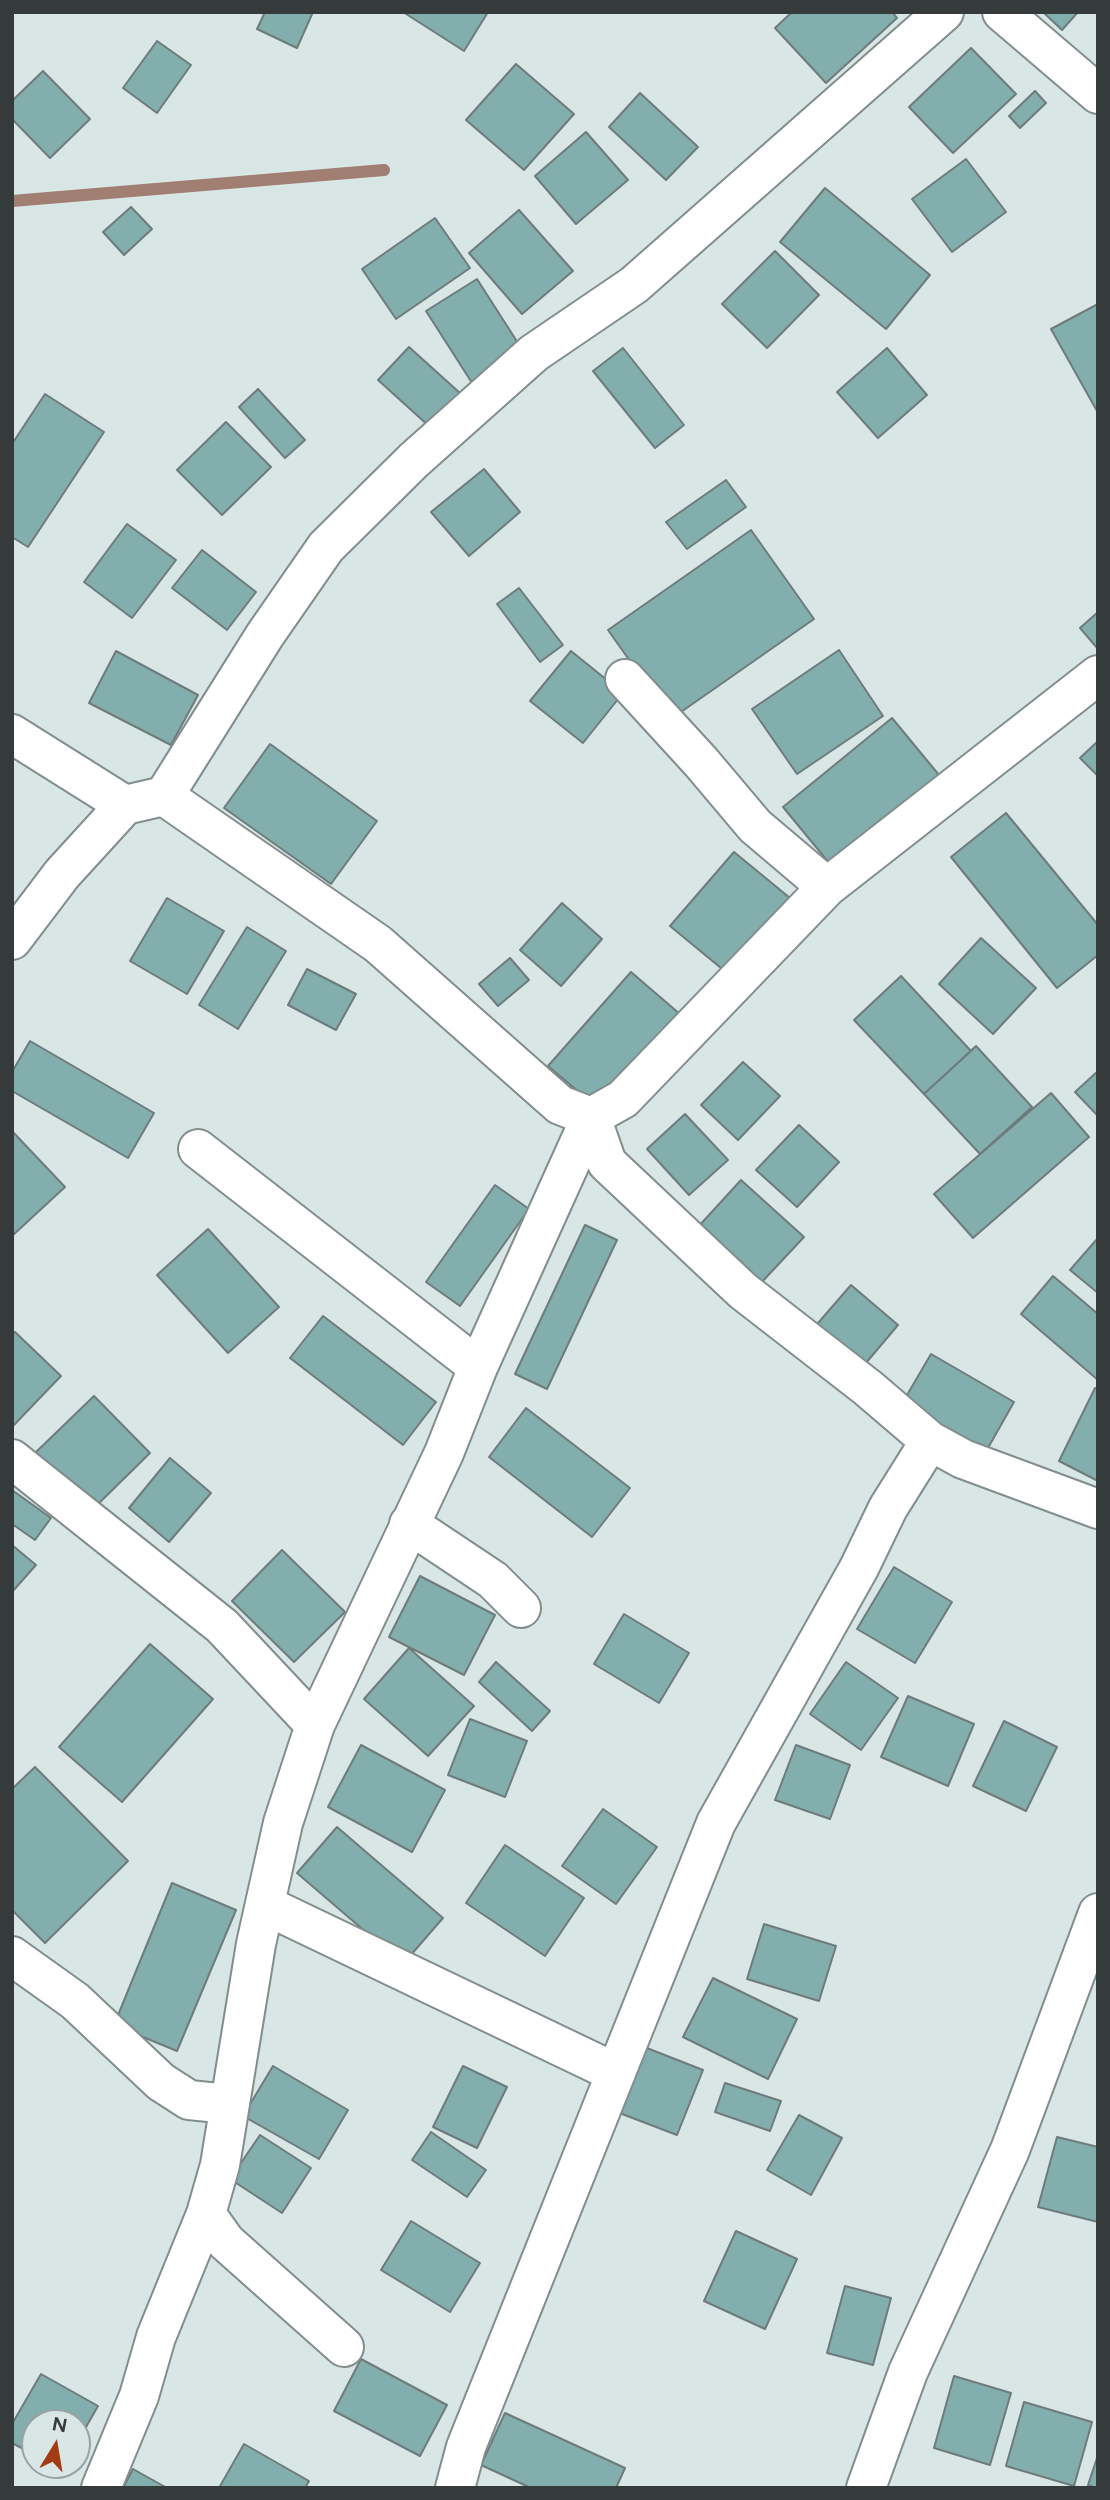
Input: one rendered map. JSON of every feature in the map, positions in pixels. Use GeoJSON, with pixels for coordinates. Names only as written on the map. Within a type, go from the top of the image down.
{"type":"FeatureCollection","features":[{"type":"Feature","properties":{"kind":"street"},"geometry":{"type":"LineString","coordinates":[[12,940],[62,874],[125,804],[164,796],[265,635],[326,548],[414,460],[534,353],[634,285],[944,12]]}},
{"type":"Feature","properties":{"kind":"street"},"geometry":{"type":"LineString","coordinates":[[1002,12],[1098,94]]}},
{"type":"Feature","properties":{"kind":"street"},"geometry":{"type":"LineString","coordinates":[[101,2488],[139,2396],[156,2337],[206,2214],[220,2165],[265,1905],[283,1823],[315,1725],[444,1453],[478,1367],[591,1117],[623,1099],[827,887],[1098,675]]}},
{"type":"Feature","properties":{"kind":"street"},"geometry":{"type":"LineString","coordinates":[[625,679],[755,826],[827,887]]}},
{"type":"Feature","properties":{"kind":"street"},"geometry":{"type":"LineString","coordinates":[[12,734],[125,804]]}},
{"type":"Feature","properties":{"kind":"street"},"geometry":{"type":"LineString","coordinates":[[164,796],[377,944],[560,1105],[591,1117],[607,1163],[743,1291],[868,1388],[930,1441],[963,1459],[1098,1509]]}},
{"type":"Feature","properties":{"kind":"street"},"geometry":{"type":"LineString","coordinates":[[198,1149],[478,1367]]}},
{"type":"Feature","properties":{"kind":"street"},"geometry":{"type":"LineString","coordinates":[[455,2488],[466,2447],[716,1823],[859,1568],[888,1508],[930,1441]]}},
{"type":"Feature","properties":{"kind":"street"},"geometry":{"type":"LineString","coordinates":[[12,1459],[222,1626],[315,1725]]}},
{"type":"Feature","properties":{"kind":"street"},"geometry":{"type":"LineString","coordinates":[[409,1524],[493,1580],[521,1608]]}},
{"type":"Feature","properties":{"kind":"street"},"geometry":{"type":"LineString","coordinates":[[265,1905],[616,2073]]}},
{"type":"Feature","properties":{"kind":"street"},"geometry":{"type":"LineString","coordinates":[[866,2488],[908,2372],[1010,2150],[1098,1913]]}},
{"type":"Feature","properties":{"kind":"street"},"geometry":{"type":"LineString","coordinates":[[12,1956],[75,2001],[161,2082],[189,2100],[229,2104]]}},
{"type":"Feature","properties":{"kind":"street"},"geometry":{"type":"LineString","coordinates":[[206,2214],[226,2242],[344,2347]]}},
{"type":"Feature","properties":{"kind":"building"},"geometry":{"type":"Polygon","coordinates":[[[265,12],[313,12],[297,48],[257,29],[265,12]]]}},
{"type":"Feature","properties":{"kind":"building"},"geometry":{"type":"Polygon","coordinates":[[[403,12],[488,12],[464,51],[403,12]]]}},
{"type":"Feature","properties":{"kind":"building"},"geometry":{"type":"Polygon","coordinates":[[[792,12],[892,12],[897,18],[826,83],[775,28],[792,12]]]}},
{"type":"Feature","properties":{"kind":"building"},"geometry":{"type":"Polygon","coordinates":[[[1043,12],[1078,12],[1062,30],[1043,12]]]}},
{"type":"Feature","properties":{"kind":"building"},"geometry":{"type":"Polygon","coordinates":[[[157,41],[191,65],[157,113],[123,88],[157,41]]]}},
{"type":"Feature","properties":{"kind":"building"},"geometry":{"type":"Polygon","coordinates":[[[971,48],[1016,94],[953,153],[909,107],[971,48]]]}},
{"type":"Feature","properties":{"kind":"building"},"geometry":{"type":"Polygon","coordinates":[[[516,64],[574,114],[524,170],[466,120],[516,64]]]}},
{"type":"Feature","properties":{"kind":"building"},"geometry":{"type":"Polygon","coordinates":[[[43,71],[90,119],[50,158],[12,119],[12,101],[43,71]]]}},
{"type":"Feature","properties":{"kind":"building"},"geometry":{"type":"Polygon","coordinates":[[[1035,91],[1046,103],[1020,128],[1009,116],[1035,91]]]}},
{"type":"Feature","properties":{"kind":"building"},"geometry":{"type":"Polygon","coordinates":[[[640,93],[698,147],[666,180],[609,127],[640,93]]]}},
{"type":"Feature","properties":{"kind":"building"},"geometry":{"type":"Polygon","coordinates":[[[586,132],[628,180],[576,224],[535,176],[586,132]]]}},
{"type":"Feature","properties":{"kind":"building"},"geometry":{"type":"Polygon","coordinates":[[[966,159],[1006,212],[952,252],[912,199],[966,159]]]}},
{"type":"Feature","properties":{"kind":"building"},"geometry":{"type":"Polygon","coordinates":[[[825,188],[930,275],[886,329],[780,242],[825,188]]]}},
{"type":"Feature","properties":{"kind":"building"},"geometry":{"type":"Polygon","coordinates":[[[131,207],[152,229],[124,255],[103,232],[131,207]]]}},
{"type":"Feature","properties":{"kind":"building"},"geometry":{"type":"Polygon","coordinates":[[[519,210],[573,271],[522,314],[469,253],[519,210]]]}},
{"type":"Feature","properties":{"kind":"building"},"geometry":{"type":"Polygon","coordinates":[[[435,218],[470,268],[396,319],[362,269],[435,218]]]}},
{"type":"Feature","properties":{"kind":"building"},"geometry":{"type":"Polygon","coordinates":[[[775,251],[819,295],[767,348],[722,304],[775,251]]]}},
{"type":"Feature","properties":{"kind":"building"},"geometry":{"type":"Polygon","coordinates":[[[477,279],[525,354],[474,386],[426,311],[477,279]]]}},
{"type":"Feature","properties":{"kind":"building"},"geometry":{"type":"Polygon","coordinates":[[[1098,304],[1098,411],[1097,411],[1051,329],[1098,304]]]}},
{"type":"Feature","properties":{"kind":"building"},"geometry":{"type":"Polygon","coordinates":[[[409,347],[461,394],[430,427],[378,380],[409,347]]]}},
{"type":"Feature","properties":{"kind":"building"},"geometry":{"type":"Polygon","coordinates":[[[623,348],[684,425],[655,448],[593,371],[623,348]]]}},
{"type":"Feature","properties":{"kind":"building"},"geometry":{"type":"Polygon","coordinates":[[[887,348],[927,395],[878,438],[837,392],[887,348]]]}},
{"type":"Feature","properties":{"kind":"building"},"geometry":{"type":"Polygon","coordinates":[[[258,389],[305,440],[285,458],[239,407],[258,389]]]}},
{"type":"Feature","properties":{"kind":"building"},"geometry":{"type":"Polygon","coordinates":[[[45,394],[104,432],[28,547],[12,537],[12,444],[45,394]]]}},
{"type":"Feature","properties":{"kind":"building"},"geometry":{"type":"Polygon","coordinates":[[[226,422],[271,467],[222,515],[177,470],[226,422]]]}},
{"type":"Feature","properties":{"kind":"building"},"geometry":{"type":"Polygon","coordinates":[[[484,469],[520,512],[469,556],[431,512],[484,469]]]}},
{"type":"Feature","properties":{"kind":"building"},"geometry":{"type":"Polygon","coordinates":[[[726,480],[746,507],[687,549],[666,522],[726,480]]]}},
{"type":"Feature","properties":{"kind":"building"},"geometry":{"type":"Polygon","coordinates":[[[127,524],[176,560],[132,618],[84,582],[127,524]]]}},
{"type":"Feature","properties":{"kind":"building"},"geometry":{"type":"Polygon","coordinates":[[[751,530],[814,619],[671,719],[608,630],[751,530]]]}},
{"type":"Feature","properties":{"kind":"building"},"geometry":{"type":"Polygon","coordinates":[[[202,550],[256,592],[227,630],[172,588],[202,550]]]}},
{"type":"Feature","properties":{"kind":"building"},"geometry":{"type":"Polygon","coordinates":[[[519,588],[563,645],[540,662],[497,604],[519,588]]]}},
{"type":"Feature","properties":{"kind":"building"},"geometry":{"type":"Polygon","coordinates":[[[1098,612],[1098,649],[1080,628],[1098,612]]]}},
{"type":"Feature","properties":{"kind":"building"},"geometry":{"type":"Polygon","coordinates":[[[839,650],[883,716],[797,774],[752,709],[839,650]]]}},
{"type":"Feature","properties":{"kind":"building"},"geometry":{"type":"Polygon","coordinates":[[[116,651],[198,695],[171,745],[89,703],[116,651]]]}},
{"type":"Feature","properties":{"kind":"building"},"geometry":{"type":"Polygon","coordinates":[[[571,651],[623,693],[583,743],[530,701],[571,651]]]}},
{"type":"Feature","properties":{"kind":"building"},"geometry":{"type":"Polygon","coordinates":[[[892,718],[939,775],[830,864],[783,807],[892,718]]]}},
{"type":"Feature","properties":{"kind":"building"},"geometry":{"type":"Polygon","coordinates":[[[1098,741],[1098,776],[1080,758],[1098,741]]]}},
{"type":"Feature","properties":{"kind":"building"},"geometry":{"type":"Polygon","coordinates":[[[270,744],[377,821],[331,884],[224,808],[270,744]]]}},
{"type":"Feature","properties":{"kind":"building"},"geometry":{"type":"Polygon","coordinates":[[[1006,813],[1098,925],[1098,955],[1057,988],[951,857],[1006,813]]]}},
{"type":"Feature","properties":{"kind":"building"},"geometry":{"type":"Polygon","coordinates":[[[734,852],[790,898],[727,973],[670,926],[734,852]]]}},
{"type":"Feature","properties":{"kind":"building"},"geometry":{"type":"Polygon","coordinates":[[[167,898],[224,931],[187,994],[130,961],[167,898]]]}},
{"type":"Feature","properties":{"kind":"building"},"geometry":{"type":"Polygon","coordinates":[[[562,903],[602,939],[561,986],[520,950],[562,903]]]}},
{"type":"Feature","properties":{"kind":"building"},"geometry":{"type":"Polygon","coordinates":[[[247,927],[286,951],[238,1029],[199,1005],[247,927]]]}},
{"type":"Feature","properties":{"kind":"building"},"geometry":{"type":"Polygon","coordinates":[[[981,938],[1036,988],[993,1034],[939,984],[981,938]]]}},
{"type":"Feature","properties":{"kind":"building"},"geometry":{"type":"Polygon","coordinates":[[[510,958],[529,980],[498,1006],[479,984],[510,958]]]}},
{"type":"Feature","properties":{"kind":"building"},"geometry":{"type":"Polygon","coordinates":[[[307,969],[356,994],[336,1030],[288,1005],[307,969]]]}},
{"type":"Feature","properties":{"kind":"building"},"geometry":{"type":"Polygon","coordinates":[[[631,972],[681,1015],[599,1109],[548,1066],[631,972]]]}},
{"type":"Feature","properties":{"kind":"building"},"geometry":{"type":"Polygon","coordinates":[[[901,976],[971,1051],[924,1094],[854,1020],[901,976]]]}},
{"type":"Feature","properties":{"kind":"building"},"geometry":{"type":"Polygon","coordinates":[[[30,1041],[154,1113],[128,1158],[12,1091],[12,1072],[30,1041]]]}},
{"type":"Feature","properties":{"kind":"building"},"geometry":{"type":"Polygon","coordinates":[[[976,1046],[1032,1107],[980,1154],[924,1094],[976,1046]]]}},
{"type":"Feature","properties":{"kind":"building"},"geometry":{"type":"Polygon","coordinates":[[[743,1062],[780,1096],[738,1140],[701,1105],[743,1062]]]}},
{"type":"Feature","properties":{"kind":"building"},"geometry":{"type":"Polygon","coordinates":[[[1098,1071],[1098,1116],[1075,1092],[1098,1071]]]}},
{"type":"Feature","properties":{"kind":"building"},"geometry":{"type":"Polygon","coordinates":[[[1051,1093],[1089,1137],[973,1238],[934,1194],[1051,1093]]]}},
{"type":"Feature","properties":{"kind":"building"},"geometry":{"type":"Polygon","coordinates":[[[685,1114],[728,1160],[689,1195],[647,1149],[685,1114]]]}},
{"type":"Feature","properties":{"kind":"building"},"geometry":{"type":"Polygon","coordinates":[[[799,1125],[839,1162],[797,1207],[756,1170],[799,1125]]]}},
{"type":"Feature","properties":{"kind":"building"},"geometry":{"type":"Polygon","coordinates":[[[12,1131],[65,1187],[12,1236],[12,1131]]]}},
{"type":"Feature","properties":{"kind":"building"},"geometry":{"type":"Polygon","coordinates":[[[741,1180],[804,1237],[760,1284],[698,1227],[741,1180]]]}},
{"type":"Feature","properties":{"kind":"building"},"geometry":{"type":"Polygon","coordinates":[[[495,1185],[529,1209],[460,1306],[426,1282],[495,1185]]]}},
{"type":"Feature","properties":{"kind":"building"},"geometry":{"type":"Polygon","coordinates":[[[585,1225],[617,1240],[547,1389],[515,1374],[585,1225]]]}},
{"type":"Feature","properties":{"kind":"building"},"geometry":{"type":"Polygon","coordinates":[[[208,1229],[279,1307],[228,1353],[157,1275],[208,1229]]]}},
{"type":"Feature","properties":{"kind":"building"},"geometry":{"type":"Polygon","coordinates":[[[1098,1238],[1098,1293],[1070,1270],[1098,1238]]]}},
{"type":"Feature","properties":{"kind":"building"},"geometry":{"type":"Polygon","coordinates":[[[1053,1276],[1098,1314],[1098,1380],[1021,1314],[1053,1276]]]}},
{"type":"Feature","properties":{"kind":"building"},"geometry":{"type":"Polygon","coordinates":[[[851,1285],[898,1325],[860,1370],[812,1330],[851,1285]]]}},
{"type":"Feature","properties":{"kind":"building"},"geometry":{"type":"Polygon","coordinates":[[[323,1316],[436,1402],[403,1445],[290,1358],[323,1316]]]}},
{"type":"Feature","properties":{"kind":"building"},"geometry":{"type":"Polygon","coordinates":[[[15,1332],[61,1376],[12,1427],[12,1335],[15,1332]]]}},
{"type":"Feature","properties":{"kind":"building"},"geometry":{"type":"Polygon","coordinates":[[[931,1354],[1014,1402],[984,1455],[900,1407],[931,1354]]]}},
{"type":"Feature","properties":{"kind":"building"},"geometry":{"type":"Polygon","coordinates":[[[1095,1388],[1098,1389],[1098,1481],[1059,1461],[1095,1388]]]}},
{"type":"Feature","properties":{"kind":"building"},"geometry":{"type":"Polygon","coordinates":[[[94,1396],[150,1453],[91,1511],[34,1454],[94,1396]]]}},
{"type":"Feature","properties":{"kind":"building"},"geometry":{"type":"Polygon","coordinates":[[[526,1408],[630,1488],[592,1537],[489,1457],[526,1408]]]}},
{"type":"Feature","properties":{"kind":"building"},"geometry":{"type":"Polygon","coordinates":[[[170,1458],[211,1493],[169,1542],[129,1508],[170,1458]]]}},
{"type":"Feature","properties":{"kind":"building"},"geometry":{"type":"Polygon","coordinates":[[[12,1490],[51,1518],[35,1540],[12,1524],[12,1490]]]}},
{"type":"Feature","properties":{"kind":"building"},"geometry":{"type":"Polygon","coordinates":[[[12,1545],[36,1565],[12,1592],[12,1545]]]}},
{"type":"Feature","properties":{"kind":"building"},"geometry":{"type":"Polygon","coordinates":[[[282,1550],[345,1612],[294,1662],[232,1601],[282,1550]]]}},
{"type":"Feature","properties":{"kind":"building"},"geometry":{"type":"Polygon","coordinates":[[[894,1567],[952,1602],[915,1663],[857,1629],[894,1567]]]}},
{"type":"Feature","properties":{"kind":"building"},"geometry":{"type":"Polygon","coordinates":[[[420,1576],[495,1615],[464,1675],[389,1637],[420,1576]]]}},
{"type":"Feature","properties":{"kind":"building"},"geometry":{"type":"Polygon","coordinates":[[[624,1614],[689,1653],[659,1703],[594,1664],[624,1614]]]}},
{"type":"Feature","properties":{"kind":"building"},"geometry":{"type":"Polygon","coordinates":[[[150,1644],[213,1699],[122,1802],[59,1747],[150,1644]]]}},
{"type":"Feature","properties":{"kind":"building"},"geometry":{"type":"Polygon","coordinates":[[[409,1648],[474,1706],[428,1756],[364,1699],[409,1648]]]}},
{"type":"Feature","properties":{"kind":"building"},"geometry":{"type":"Polygon","coordinates":[[[496,1662],[550,1711],[532,1731],[479,1682],[496,1662]]]}},
{"type":"Feature","properties":{"kind":"building"},"geometry":{"type":"Polygon","coordinates":[[[846,1662],[898,1698],[861,1750],[810,1714],[846,1662]]]}},
{"type":"Feature","properties":{"kind":"building"},"geometry":{"type":"Polygon","coordinates":[[[908,1696],[974,1724],[948,1786],[881,1757],[908,1696]]]}},
{"type":"Feature","properties":{"kind":"building"},"geometry":{"type":"Polygon","coordinates":[[[470,1719],[527,1741],[505,1797],[448,1775],[470,1719]]]}},
{"type":"Feature","properties":{"kind":"building"},"geometry":{"type":"Polygon","coordinates":[[[1004,1721],[1057,1747],[1026,1811],[973,1786],[1004,1721]]]}},
{"type":"Feature","properties":{"kind":"building"},"geometry":{"type":"Polygon","coordinates":[[[361,1745],[445,1790],[412,1852],[328,1807],[361,1745]]]}},
{"type":"Feature","properties":{"kind":"building"},"geometry":{"type":"Polygon","coordinates":[[[796,1745],[850,1765],[830,1819],[775,1800],[796,1745]]]}},
{"type":"Feature","properties":{"kind":"building"},"geometry":{"type":"Polygon","coordinates":[[[35,1767],[128,1861],[45,1943],[12,1910],[12,1789],[35,1767]]]}},
{"type":"Feature","properties":{"kind":"building"},"geometry":{"type":"Polygon","coordinates":[[[603,1809],[657,1847],[616,1904],[562,1866],[603,1809]]]}},
{"type":"Feature","properties":{"kind":"building"},"geometry":{"type":"Polygon","coordinates":[[[337,1827],[443,1918],[403,1964],[297,1873],[337,1827]]]}},
{"type":"Feature","properties":{"kind":"building"},"geometry":{"type":"Polygon","coordinates":[[[505,1845],[584,1898],[545,1956],[466,1903],[505,1845]]]}},
{"type":"Feature","properties":{"kind":"building"},"geometry":{"type":"Polygon","coordinates":[[[172,1883],[236,1910],[177,2051],[114,2025],[172,1883]]]}},
{"type":"Feature","properties":{"kind":"building"},"geometry":{"type":"Polygon","coordinates":[[[764,1924],[836,1946],[819,2001],[747,1979],[764,1924]]]}},
{"type":"Feature","properties":{"kind":"building"},"geometry":{"type":"Polygon","coordinates":[[[713,1978],[797,2019],[768,2079],[683,2037],[713,1978]]]}},
{"type":"Feature","properties":{"kind":"building"},"geometry":{"type":"Polygon","coordinates":[[[634,2043],[703,2070],[677,2135],[609,2109],[634,2043]]]}},
{"type":"Feature","properties":{"kind":"building"},"geometry":{"type":"Polygon","coordinates":[[[273,2066],[348,2110],[319,2159],[243,2116],[273,2066]]]}},
{"type":"Feature","properties":{"kind":"building"},"geometry":{"type":"Polygon","coordinates":[[[463,2066],[507,2087],[477,2148],[433,2127],[463,2066]]]}},
{"type":"Feature","properties":{"kind":"building"},"geometry":{"type":"Polygon","coordinates":[[[725,2083],[781,2101],[770,2131],[715,2112],[725,2083]]]}},
{"type":"Feature","properties":{"kind":"building"},"geometry":{"type":"Polygon","coordinates":[[[799,2115],[842,2138],[811,2195],[767,2170],[799,2115]]]}},
{"type":"Feature","properties":{"kind":"building"},"geometry":{"type":"Polygon","coordinates":[[[431,2132],[486,2170],[467,2197],[412,2160],[431,2132]]]}},
{"type":"Feature","properties":{"kind":"building"},"geometry":{"type":"Polygon","coordinates":[[[260,2135],[311,2168],[282,2213],[230,2179],[260,2135]]]}},
{"type":"Feature","properties":{"kind":"building"},"geometry":{"type":"Polygon","coordinates":[[[1057,2137],[1098,2147],[1098,2222],[1038,2207],[1057,2137]]]}},
{"type":"Feature","properties":{"kind":"building"},"geometry":{"type":"Polygon","coordinates":[[[411,2221],[480,2263],[450,2312],[381,2270],[411,2221]]]}},
{"type":"Feature","properties":{"kind":"building"},"geometry":{"type":"Polygon","coordinates":[[[736,2231],[797,2259],[765,2329],[704,2301],[736,2231]]]}},
{"type":"Feature","properties":{"kind":"building"},"geometry":{"type":"Polygon","coordinates":[[[845,2286],[891,2298],[873,2365],[827,2353],[845,2286]]]}},
{"type":"Feature","properties":{"kind":"building"},"geometry":{"type":"Polygon","coordinates":[[[361,2359],[447,2405],[420,2456],[334,2411],[361,2359]]]}},
{"type":"Feature","properties":{"kind":"building"},"geometry":{"type":"Polygon","coordinates":[[[41,2374],[98,2406],[91,2418],[91,2409],[21,2409],[21,2448],[12,2443],[12,2424],[41,2374]]]}},
{"type":"Feature","properties":{"kind":"building"},"geometry":{"type":"Polygon","coordinates":[[[954,2376],[1011,2393],[990,2465],[934,2448],[954,2376]]]}},
{"type":"Feature","properties":{"kind":"building"},"geometry":{"type":"Polygon","coordinates":[[[1024,2402],[1092,2422],[1074,2486],[1006,2466],[1024,2402]]]}},
{"type":"Feature","properties":{"kind":"building"},"geometry":{"type":"Polygon","coordinates":[[[505,2413],[625,2468],[616,2488],[531,2488],[481,2465],[505,2413]]]}},
{"type":"Feature","properties":{"kind":"building"},"geometry":{"type":"Polygon","coordinates":[[[244,2444],[309,2481],[305,2488],[219,2488],[244,2444]]]}},
{"type":"Feature","properties":{"kind":"building"},"geometry":{"type":"Polygon","coordinates":[[[1098,2455],[1098,2488],[1096,2488],[1088,2485],[1098,2455]]]}},
{"type":"Feature","properties":{"kind":"building"},"geometry":{"type":"Polygon","coordinates":[[[133,2469],[167,2488],[123,2488],[133,2469]]]}},
{"type":"Feature","properties":{"kind":"waterway"},"geometry":{"type":"LineString","coordinates":[[12,201],[384,170]]}}]}
